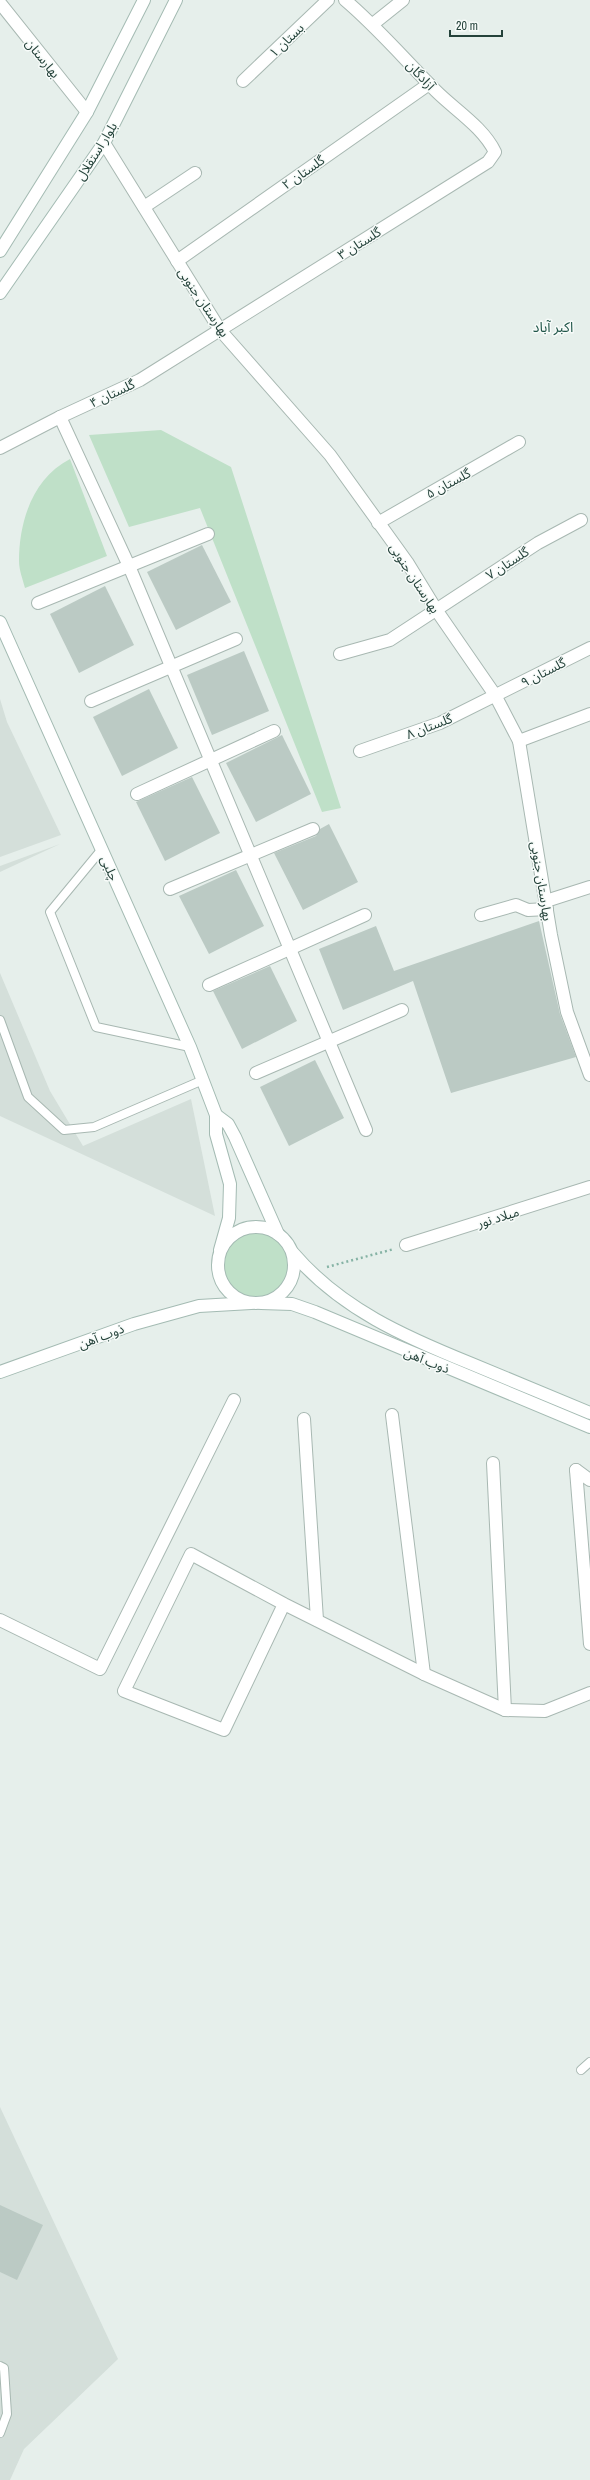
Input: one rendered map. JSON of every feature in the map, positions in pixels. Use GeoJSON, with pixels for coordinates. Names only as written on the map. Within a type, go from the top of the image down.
{"type":"FeatureCollection","features":[{"type":"Feature","properties":{"kind":"street"},"geometry":{"type":"LineString","coordinates":[[0,250],[87,112],[144,0]]}},
{"type":"Feature","properties":{"kind":"street","name":"بلوار استقلال"},"geometry":{"type":"LineString","coordinates":[[0,293],[104,143],[176,0]]}},
{"type":"Feature","properties":{"kind":"street","name":"بستان ۱"},"geometry":{"type":"LineString","coordinates":[[243,81],[328,0]]}},
{"type":"Feature","properties":{"kind":"street","name":"آزادگان"},"geometry":{"type":"LineString","coordinates":[[345,0],[373,24],[429,84],[489,141],[494,152]]}},
{"type":"Feature","properties":{"kind":"street"},"geometry":{"type":"LineString","coordinates":[[373,24],[403,0]]}},
{"type":"Feature","properties":{"kind":"street","name":"بهارستان"},"geometry":{"type":"LineString","coordinates":[[2,11],[87,112]]}},
{"type":"Feature","properties":{"kind":"street","name":"گلستان ۲"},"geometry":{"type":"LineString","coordinates":[[177,261],[429,84]]}},
{"type":"Feature","properties":{"kind":"street","name":"بهارستان جنوبی"},"geometry":{"type":"LineString","coordinates":[[104,143],[220,330],[330,455],[407,562],[437,611],[496,695],[519,741],[546,905],[567,1012],[587,1058],[590,1074]]}},
{"type":"Feature","properties":{"kind":"street","name":"گلستان ۳"},"geometry":{"type":"LineString","coordinates":[[220,330],[488,162],[494,152]]}},
{"type":"Feature","properties":{"kind":"street"},"geometry":{"type":"LineString","coordinates":[[144,207],[194,173]]}},
{"type":"Feature","properties":{"kind":"street","name":"گلستان ۴"},"geometry":{"type":"LineString","coordinates":[[0,448],[60,417],[140,380],[220,330]]}},
{"type":"Feature","properties":{"kind":"street"},"geometry":{"type":"LineString","coordinates":[[60,417],[129,566],[366,1130]]}},
{"type":"Feature","properties":{"kind":"street","name":"گلستان ۵"},"geometry":{"type":"LineString","coordinates":[[378,523],[519,442]]}},
{"type":"Feature","properties":{"kind":"street","name":"گلستان ۷"},"geometry":{"type":"LineString","coordinates":[[340,654],[390,640],[437,611],[538,543],[581,520]]}},
{"type":"Feature","properties":{"kind":"street"},"geometry":{"type":"LineString","coordinates":[[38,603],[208,534]]}},
{"type":"Feature","properties":{"kind":"street","name":"چلبی"},"geometry":{"type":"LineString","coordinates":[[0,622],[190,1047],[216,1115]]}},
{"type":"Feature","properties":{"kind":"street"},"geometry":{"type":"LineString","coordinates":[[92,701],[236,639]]}},
{"type":"Feature","properties":{"kind":"street","name":"گلستان ۹"},"geometry":{"type":"LineString","coordinates":[[496,695],[590,648]]}},
{"type":"Feature","properties":{"kind":"street","name":"گلستان ۸"},"geometry":{"type":"LineString","coordinates":[[360,751],[440,723],[496,695]]}},
{"type":"Feature","properties":{"kind":"street"},"geometry":{"type":"LineString","coordinates":[[519,741],[590,714]]}},
{"type":"Feature","properties":{"kind":"street"},"geometry":{"type":"LineString","coordinates":[[136,794],[274,731]]}},
{"type":"Feature","properties":{"kind":"street"},"geometry":{"type":"LineString","coordinates":[[170,889],[250,854],[313,829]]}},
{"type":"Feature","properties":{"kind":"street"},"geometry":{"type":"LineString","coordinates":[[481,915],[516,905],[528,910],[546,905],[590,887]]}},
{"type":"Feature","properties":{"kind":"street"},"geometry":{"type":"LineString","coordinates":[[209,985],[289,947],[365,915]]}},
{"type":"Feature","properties":{"kind":"street"},"geometry":{"type":"LineString","coordinates":[[256,1073],[402,1010]]}},
{"type":"Feature","properties":{"kind":"street"},"geometry":{"type":"LineString","coordinates":[[216,1115],[228,1124],[278,1234],[293,1254],[293,1274],[289,1285],[281,1294],[256,1303],[239,1300],[229,1293],[222,1283],[218,1271],[220,1250],[229,1218],[230,1184],[216,1134],[216,1115]]}},
{"type":"Feature","properties":{"kind":"street","name":"میلاد نور"},"geometry":{"type":"LineString","coordinates":[[406,1245],[590,1187]]}},
{"type":"Feature","properties":{"kind":"street"},"geometry":{"type":"LineString","coordinates":[[220,1250],[226,1240],[245,1228],[262,1228],[278,1234]]}},
{"type":"Feature","properties":{"kind":"street","name":"ذوب آهن"},"geometry":{"type":"LineString","coordinates":[[293,1254],[309,1272],[368,1317],[406,1337],[590,1413]]}},
{"type":"Feature","properties":{"kind":"street","name":"ذوب آهن"},"geometry":{"type":"LineString","coordinates":[[0,1372],[134,1324],[199,1306],[256,1303],[292,1304],[315,1312],[590,1427]]}},
{"type":"Feature","properties":{"kind":"street"},"geometry":{"type":"LineString","coordinates":[[0,1620],[100,1669],[234,1400]]}},
{"type":"Feature","properties":{"kind":"street"},"geometry":{"type":"LineString","coordinates":[[392,1415],[424,1674]]}},
{"type":"Feature","properties":{"kind":"street"},"geometry":{"type":"LineString","coordinates":[[304,1419],[317,1620]]}},
{"type":"Feature","properties":{"kind":"street"},"geometry":{"type":"LineString","coordinates":[[493,1463],[505,1710]]}},
{"type":"Feature","properties":{"kind":"street"},"geometry":{"type":"LineString","coordinates":[[590,1480],[576,1470],[590,1644]]}},
{"type":"Feature","properties":{"kind":"street"},"geometry":{"type":"LineString","coordinates":[[284,1604],[224,1730],[124,1691],[191,1554],[284,1604],[424,1674],[505,1710],[545,1711],[590,1693]]}},
{"type":"Feature","properties":{"kind":"lane"},"geometry":{"type":"LineString","coordinates":[[102,850],[50,912],[96,1027],[190,1047]]}},
{"type":"Feature","properties":{"kind":"lane"},"geometry":{"type":"LineString","coordinates":[[0,1020],[28,1097],[64,1130],[94,1128],[203,1080]]}},
{"type":"Feature","properties":{"kind":"lane"},"geometry":{"type":"LineString","coordinates":[[581,2070],[590,2062]]}},
{"type":"Feature","properties":{"kind":"lane"},"geometry":{"type":"LineString","coordinates":[[0,2366],[4,2368],[7,2414],[0,2433]]}},
{"type":"Feature","properties":{"kind":"path"},"geometry":{"type":"LineString","coordinates":[[309,1272],[406,1245]]}},
{"type":"Feature","properties":{"kind":"shaded area"},"geometry":{"type":"Polygon","coordinates":[[[0,699],[7,722],[61,835],[0,857],[0,699]]]}},
{"type":"Feature","properties":{"kind":"shaded area"},"geometry":{"type":"Polygon","coordinates":[[[60,844],[0,872],[0,866],[60,844]]]}},
{"type":"Feature","properties":{"kind":"shaded area"},"geometry":{"type":"Polygon","coordinates":[[[0,973],[50,1091],[83,1146],[191,1099],[215,1216],[0,1116],[0,973]]]}},
{"type":"Feature","properties":{"kind":"shaded area"},"geometry":{"type":"Polygon","coordinates":[[[0,2107],[118,2359],[24,2449],[10,2480],[0,2480],[0,2107]]]}},
{"type":"Feature","properties":{"kind":"green space"},"geometry":{"type":"Polygon","coordinates":[[[161,430],[231,467],[341,808],[322,812],[200,508],[129,527],[89,435],[161,430]]]}},
{"type":"Feature","properties":{"kind":"green space"},"geometry":{"type":"Polygon","coordinates":[[[70,459],[107,556],[25,588],[19,561],[25,516],[38,489],[46,477],[57,467],[70,459]]]}},
{"type":"Feature","properties":{"kind":"green space"},"geometry":{"type":"Polygon","coordinates":[[[255,1231],[268,1234],[279,1241],[286,1252],[289,1265],[286,1278],[279,1289],[268,1296],[255,1299],[242,1296],[231,1289],[224,1278],[221,1265],[224,1252],[231,1241],[242,1234],[255,1231]]]}},
{"type":"Feature","properties":{"kind":"building"},"geometry":{"type":"Polygon","coordinates":[[[202,545],[231,602],[176,630],[147,572],[202,545]]]}},
{"type":"Feature","properties":{"kind":"building"},"geometry":{"type":"Polygon","coordinates":[[[105,586],[134,645],[79,673],[50,614],[105,586]]]}},
{"type":"Feature","properties":{"kind":"building"},"geometry":{"type":"Polygon","coordinates":[[[244,651],[269,711],[212,735],[187,675],[244,651]]]}},
{"type":"Feature","properties":{"kind":"building"},"geometry":{"type":"Polygon","coordinates":[[[149,689],[178,748],[122,776],[93,717],[149,689]]]}},
{"type":"Feature","properties":{"kind":"building"},"geometry":{"type":"Polygon","coordinates":[[[282,735],[311,794],[256,822],[226,763],[282,735]]]}},
{"type":"Feature","properties":{"kind":"building"},"geometry":{"type":"Polygon","coordinates":[[[192,777],[220,833],[165,861],[136,802],[192,777]]]}},
{"type":"Feature","properties":{"kind":"building"},"geometry":{"type":"Polygon","coordinates":[[[329,824],[358,882],[303,910],[274,853],[316,836],[320,829],[329,824]]]}},
{"type":"Feature","properties":{"kind":"building"},"geometry":{"type":"Polygon","coordinates":[[[236,870],[264,926],[209,954],[179,896],[236,870]]]}},
{"type":"Feature","properties":{"kind":"building"},"geometry":{"type":"Polygon","coordinates":[[[539,921],[560,1014],[576,1057],[451,1093],[413,981],[343,1010],[319,949],[376,926],[394,971],[539,921]]]}},
{"type":"Feature","properties":{"kind":"building"},"geometry":{"type":"Polygon","coordinates":[[[270,966],[297,1021],[242,1049],[213,991],[270,966]]]}},
{"type":"Feature","properties":{"kind":"building"},"geometry":{"type":"Polygon","coordinates":[[[315,1060],[344,1118],[289,1146],[260,1087],[315,1060]]]}},
{"type":"Feature","properties":{"kind":"building"},"geometry":{"type":"Polygon","coordinates":[[[0,2205],[43,2225],[17,2280],[0,2272],[0,2205]]]}},
{"type":"Feature","properties":{"kind":"district","name":"اکبر آباد"},"geometry":{"type":"Point","coordinates":[553,327]}}]}
